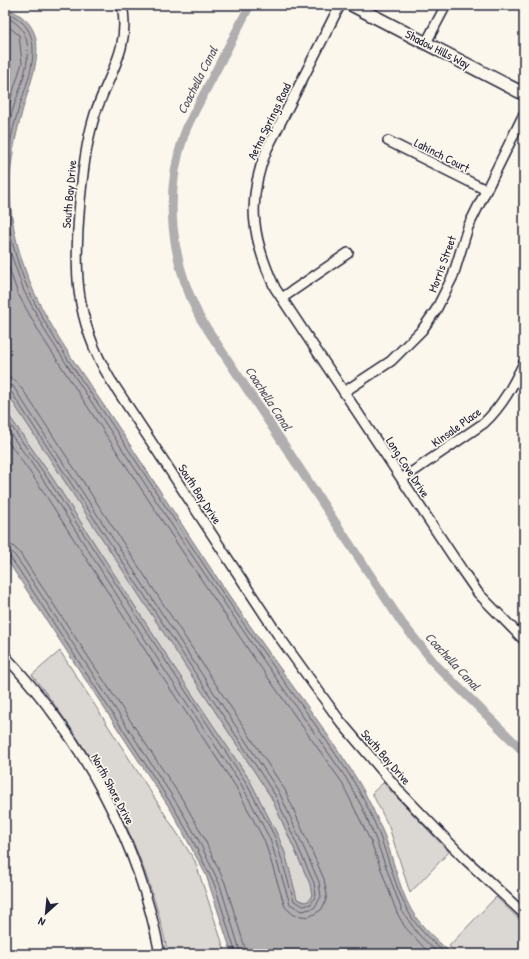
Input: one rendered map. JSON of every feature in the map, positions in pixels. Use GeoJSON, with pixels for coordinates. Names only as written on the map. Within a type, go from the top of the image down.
{"type":"FeatureCollection","features":[{"type":"Feature","properties":{"kind":"street","name":"South Bay Drive"},"geometry":{"type":"LineString","coordinates":[[122,5],[125,29],[121,53],[100,98],[86,146],[77,241],[77,281],[79,301],[83,319],[95,352],[110,379],[274,629],[332,710],[407,799],[464,858],[524,914]]}},
{"type":"Feature","properties":{"kind":"street","name":"Aetna Springs Road"},"geometry":{"type":"LineString","coordinates":[[282,298],[266,268],[260,251],[254,224],[255,188],[259,169],[267,149],[340,5]]}},
{"type":"Feature","properties":{"kind":"street","name":"Shadow Hills Way"},"geometry":{"type":"LineString","coordinates":[[352,5],[524,94]]}},
{"type":"Feature","properties":{"kind":"street"},"geometry":{"type":"LineString","coordinates":[[426,43],[446,5]]}},
{"type":"Feature","properties":{"kind":"street","name":"Morris Street"},"geometry":{"type":"LineString","coordinates":[[344,392],[391,361],[422,330],[436,310],[453,276],[468,227],[524,114]]}},
{"type":"Feature","properties":{"kind":"street","name":"Lahinch Court"},"geometry":{"type":"LineString","coordinates":[[388,141],[486,190]]}},
{"type":"Feature","properties":{"kind":"street"},"geometry":{"type":"LineString","coordinates":[[282,298],[348,253]]}},
{"type":"Feature","properties":{"kind":"street","name":"Long Cove Drive"},"geometry":{"type":"LineString","coordinates":[[282,298],[478,593],[524,640]]}},
{"type":"Feature","properties":{"kind":"street","name":"Kinsale Place"},"geometry":{"type":"LineString","coordinates":[[402,479],[484,423],[494,414],[508,394],[524,363]]}},
{"type":"Feature","properties":{"kind":"street","name":"North Shore Drive"},"geometry":{"type":"LineString","coordinates":[[5,656],[31,684],[68,734],[113,811],[140,875],[160,954]]}},
{"type":"Feature","properties":{"kind":"shaded area"},"geometry":{"type":"Polygon","coordinates":[[[5,390],[271,797],[310,884],[312,895],[309,901],[304,902],[297,899],[285,853],[249,779],[174,667],[51,476],[5,410],[5,390]]]}},
{"type":"Feature","properties":{"kind":"shaded area"},"geometry":{"type":"Polygon","coordinates":[[[60,651],[195,861],[225,951],[213,954],[168,954],[159,916],[147,878],[117,807],[78,739],[32,675],[60,651]]]}},
{"type":"Feature","properties":{"kind":"shaded area"},"geometry":{"type":"Polygon","coordinates":[[[383,783],[449,852],[410,893],[389,827],[372,793],[383,783]]]}},
{"type":"Feature","properties":{"kind":"shaded area"},"geometry":{"type":"Polygon","coordinates":[[[496,897],[524,924],[524,954],[457,954],[449,946],[496,897]]]}},
{"type":"Feature","properties":{"kind":"water"},"geometry":{"type":"Polygon","coordinates":[[[5,8],[22,17],[32,28],[36,41],[37,55],[34,70],[14,148],[10,194],[12,220],[18,246],[25,271],[38,301],[71,357],[209,566],[353,773],[382,829],[398,879],[411,910],[425,928],[452,954],[232,954],[206,875],[171,810],[5,557],[5,410],[51,476],[174,667],[249,779],[285,853],[297,899],[304,902],[309,901],[312,895],[310,884],[271,797],[5,390],[5,8]]]}},
{"type":"Feature","properties":{"kind":"waterway","name":"Coachella Canal"},"geometry":{"type":"LineString","coordinates":[[250,5],[189,122],[177,158],[172,205],[173,228],[182,274],[190,296],[200,318],[402,623],[437,666],[524,752]]}}]}
